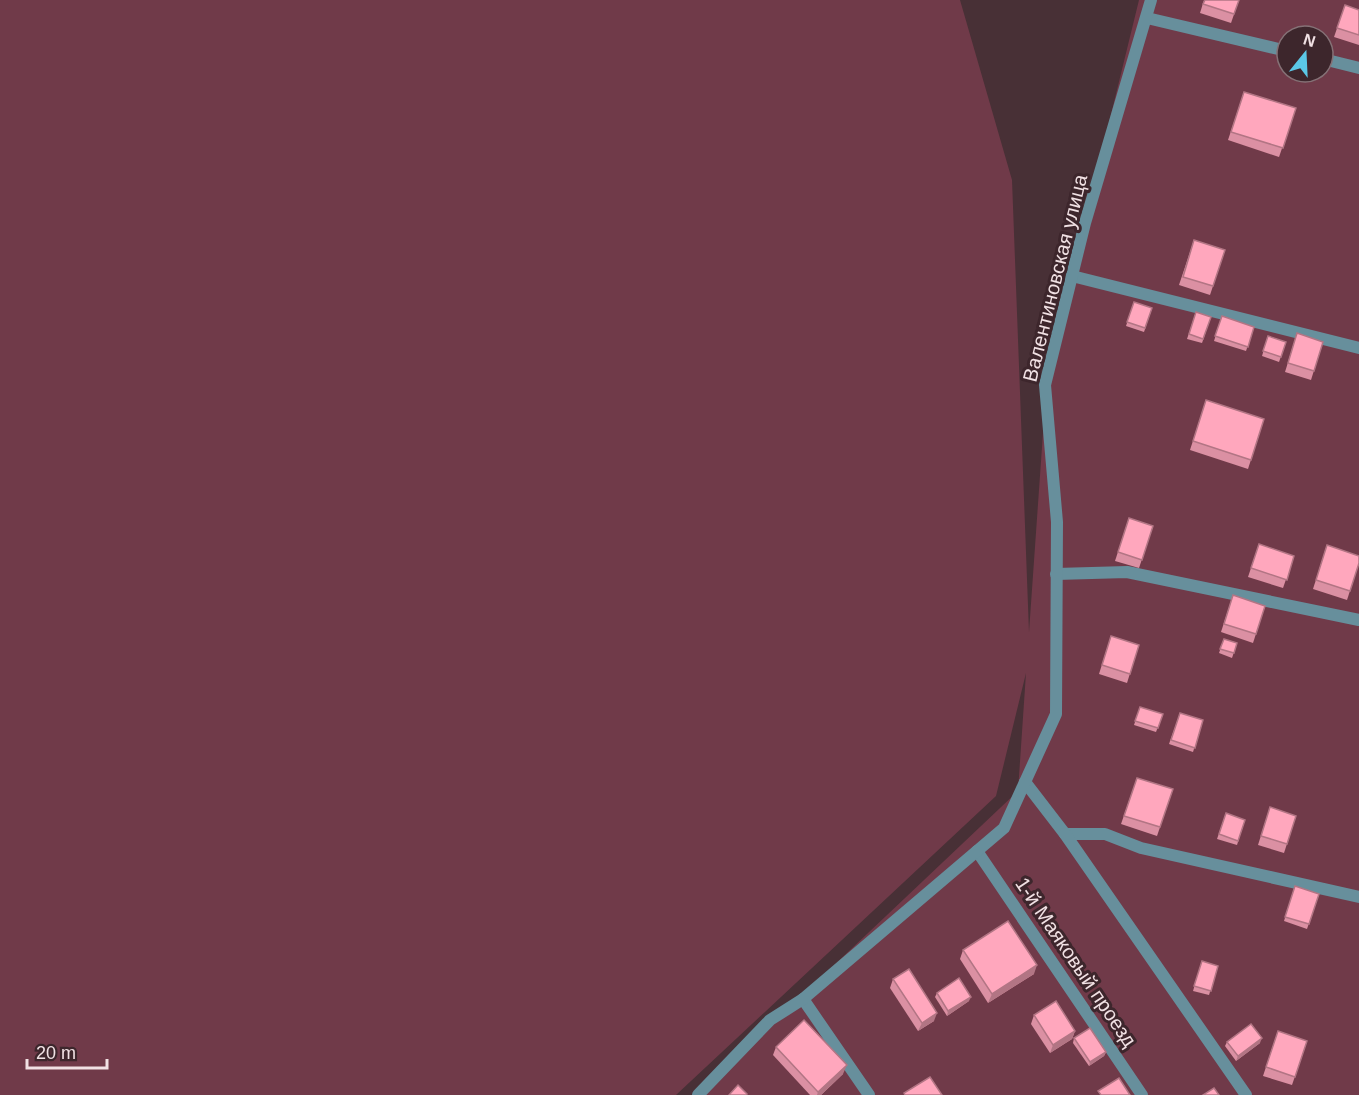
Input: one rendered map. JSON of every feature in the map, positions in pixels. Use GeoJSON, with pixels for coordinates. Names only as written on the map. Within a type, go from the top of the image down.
{"type":"FeatureCollection","features":[{"type":"Feature","properties":{"kind":"street","name":"Валентиновская улица"},"geometry":{"type":"LineString","coordinates":[[698,1095],[770,1020],[803,999],[1004,828],[1056,714],[1057,522],[1045,385],[1088,212],[1151,0]]}},
{"type":"Feature","properties":{"kind":"street"},"geometry":{"type":"LineString","coordinates":[[1147,18],[1275,48]]}},
{"type":"Feature","properties":{"kind":"street"},"geometry":{"type":"LineString","coordinates":[[1335,62],[1359,68]]}},
{"type":"Feature","properties":{"kind":"street"},"geometry":{"type":"LineString","coordinates":[[1072,276],[1359,348]]}},
{"type":"Feature","properties":{"kind":"street"},"geometry":{"type":"LineString","coordinates":[[1056,574],[1126,572],[1359,620]]}},
{"type":"Feature","properties":{"kind":"street"},"geometry":{"type":"LineString","coordinates":[[1025,782],[1065,834],[1246,1095]]}},
{"type":"Feature","properties":{"kind":"street"},"geometry":{"type":"LineString","coordinates":[[1065,834],[1105,834],[1141,848],[1359,897]]}},
{"type":"Feature","properties":{"kind":"street","name":"1-й Маяковый проезд"},"geometry":{"type":"LineString","coordinates":[[977,851],[1142,1095]]}},
{"type":"Feature","properties":{"kind":"street"},"geometry":{"type":"LineString","coordinates":[[803,999],[869,1095]]}},
{"type":"Feature","properties":{"kind":"shaded area"},"geometry":{"type":"Polygon","coordinates":[[[0,0],[960,0],[1012,180],[1029,632],[1047,376],[1139,0],[1359,0],[1359,1095],[697,1095],[1018,791],[1026,673],[996,796],[676,1095],[0,1095],[0,0]]]}},
{"type":"Feature","properties":{"kind":"building"},"geometry":{"type":"Polygon","coordinates":[[[1205,0],[1239,0],[1234,14],[1203,4],[1205,0]]]}},
{"type":"Feature","properties":{"kind":"building"},"geometry":{"type":"Polygon","coordinates":[[[1345,5],[1359,10],[1359,35],[1337,28],[1345,5]]]}},
{"type":"Feature","properties":{"kind":"building"},"geometry":{"type":"Polygon","coordinates":[[[1244,92],[1296,108],[1283,148],[1231,132],[1244,92]]]}},
{"type":"Feature","properties":{"kind":"building"},"geometry":{"type":"Polygon","coordinates":[[[1194,240],[1225,250],[1213,286],[1183,277],[1194,240]]]}},
{"type":"Feature","properties":{"kind":"building"},"geometry":{"type":"Polygon","coordinates":[[[1134,302],[1152,308],[1145,328],[1127,322],[1134,302]]]}},
{"type":"Feature","properties":{"kind":"building"},"geometry":{"type":"Polygon","coordinates":[[[1196,312],[1211,317],[1203,339],[1189,334],[1196,312]]]}},
{"type":"Feature","properties":{"kind":"building"},"geometry":{"type":"Polygon","coordinates":[[[1222,316],[1254,327],[1248,347],[1215,336],[1222,316]]]}},
{"type":"Feature","properties":{"kind":"building"},"geometry":{"type":"Polygon","coordinates":[[[1297,333],[1323,342],[1314,371],[1288,363],[1297,333]]]}},
{"type":"Feature","properties":{"kind":"building"},"geometry":{"type":"Polygon","coordinates":[[[1268,336],[1286,342],[1281,357],[1263,351],[1268,336]]]}},
{"type":"Feature","properties":{"kind":"building"},"geometry":{"type":"Polygon","coordinates":[[[1206,400],[1264,419],[1251,460],[1193,441],[1206,400]]]}},
{"type":"Feature","properties":{"kind":"building"},"geometry":{"type":"Polygon","coordinates":[[[1129,518],[1153,526],[1142,560],[1118,552],[1129,518]]]}},
{"type":"Feature","properties":{"kind":"building"},"geometry":{"type":"Polygon","coordinates":[[[1259,544],[1294,556],[1287,580],[1251,568],[1259,544]]]}},
{"type":"Feature","properties":{"kind":"building"},"geometry":{"type":"Polygon","coordinates":[[[1327,545],[1359,556],[1350,591],[1316,580],[1327,545]]]}},
{"type":"Feature","properties":{"kind":"building"},"geometry":{"type":"Polygon","coordinates":[[[1233,595],[1265,606],[1256,634],[1224,624],[1233,595]]]}},
{"type":"Feature","properties":{"kind":"building"},"geometry":{"type":"Polygon","coordinates":[[[1111,636],[1139,645],[1130,674],[1102,665],[1111,636]]]}},
{"type":"Feature","properties":{"kind":"building"},"geometry":{"type":"Polygon","coordinates":[[[1224,639],[1237,643],[1234,653],[1220,649],[1224,639]]]}},
{"type":"Feature","properties":{"kind":"building"},"geometry":{"type":"Polygon","coordinates":[[[1140,707],[1163,714],[1158,728],[1135,721],[1140,707]]]}},
{"type":"Feature","properties":{"kind":"building"},"geometry":{"type":"Polygon","coordinates":[[[1180,713],[1203,720],[1195,748],[1171,740],[1180,713]]]}},
{"type":"Feature","properties":{"kind":"building"},"geometry":{"type":"Polygon","coordinates":[[[1137,778],[1173,789],[1160,827],[1124,816],[1137,778]]]}},
{"type":"Feature","properties":{"kind":"building"},"geometry":{"type":"Polygon","coordinates":[[[1270,807],[1296,816],[1287,844],[1261,836],[1270,807]]]}},
{"type":"Feature","properties":{"kind":"building"},"geometry":{"type":"Polygon","coordinates":[[[1226,813],[1245,820],[1238,841],[1219,834],[1226,813]]]}},
{"type":"Feature","properties":{"kind":"building"},"geometry":{"type":"Polygon","coordinates":[[[1295,886],[1319,894],[1309,924],[1285,917],[1295,886]]]}},
{"type":"Feature","properties":{"kind":"building"},"geometry":{"type":"Polygon","coordinates":[[[1008,921],[1037,965],[992,994],[963,950],[1008,921]]]}},
{"type":"Feature","properties":{"kind":"building"},"geometry":{"type":"Polygon","coordinates":[[[1202,961],[1218,966],[1211,991],[1194,986],[1202,961]]]}},
{"type":"Feature","properties":{"kind":"building"},"geometry":{"type":"Polygon","coordinates":[[[909,969],[937,1013],[922,1023],[893,979],[909,969]]]}},
{"type":"Feature","properties":{"kind":"building"},"geometry":{"type":"Polygon","coordinates":[[[959,978],[971,997],[948,1011],[937,993],[959,978]]]}},
{"type":"Feature","properties":{"kind":"building"},"geometry":{"type":"Polygon","coordinates":[[[1056,1001],[1075,1031],[1053,1045],[1034,1015],[1056,1001]]]}},
{"type":"Feature","properties":{"kind":"building"},"geometry":{"type":"Polygon","coordinates":[[[804,1020],[847,1065],[818,1092],[776,1047],[804,1020]]]}},
{"type":"Feature","properties":{"kind":"building"},"geometry":{"type":"Polygon","coordinates":[[[1251,1024],[1262,1038],[1238,1056],[1227,1042],[1251,1024]]]}},
{"type":"Feature","properties":{"kind":"building"},"geometry":{"type":"Polygon","coordinates":[[[1090,1028],[1106,1052],[1090,1062],[1074,1038],[1090,1028]]]}},
{"type":"Feature","properties":{"kind":"building"},"geometry":{"type":"Polygon","coordinates":[[[1278,1031],[1307,1041],[1295,1077],[1266,1067],[1278,1031]]]}},
{"type":"Feature","properties":{"kind":"building"},"geometry":{"type":"Polygon","coordinates":[[[930,1077],[942,1095],[905,1095],[904,1093],[930,1077]]]}},
{"type":"Feature","properties":{"kind":"building"},"geometry":{"type":"Polygon","coordinates":[[[1119,1078],[1130,1095],[1101,1095],[1098,1091],[1119,1078]]]}},
{"type":"Feature","properties":{"kind":"building"},"geometry":{"type":"Polygon","coordinates":[[[738,1085],[747,1094],[729,1095],[738,1085]]]}},
{"type":"Feature","properties":{"kind":"building"},"geometry":{"type":"Polygon","coordinates":[[[1214,1088],[1219,1095],[1203,1095],[1214,1088]]]}}]}
